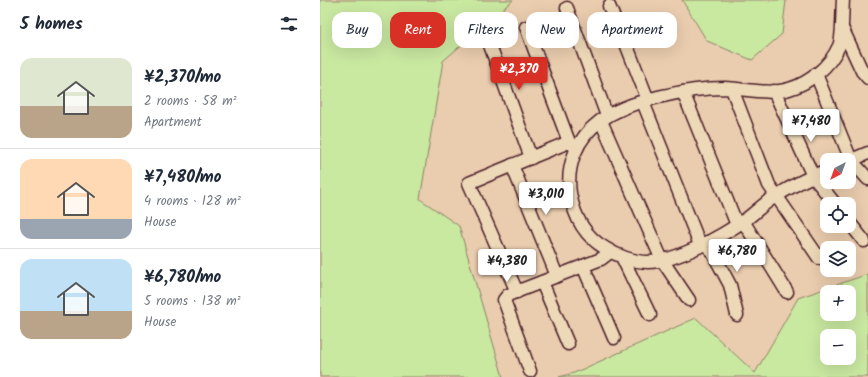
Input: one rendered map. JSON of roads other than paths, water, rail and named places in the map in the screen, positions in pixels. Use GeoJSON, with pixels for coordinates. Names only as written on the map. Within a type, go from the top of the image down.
{"type":"FeatureCollection","features":[{"type":"Feature","properties":{"kind":"street"},"geometry":{"type":"LineString","coordinates":[[517,292],[469,183],[531,158],[573,145],[604,118],[645,101],[690,90],[789,90],[811,80],[827,63],[840,45],[843,0]]}},
{"type":"Feature","properties":{"kind":"street"},"geometry":{"type":"LineString","coordinates":[[610,6],[619,30],[623,36],[645,101],[703,244],[730,285],[738,315]]}},
{"type":"Feature","properties":{"kind":"street"},"geometry":{"type":"LineString","coordinates":[[567,8],[604,118],[662,260],[689,300]]}},
{"type":"Feature","properties":{"kind":"street"},"geometry":{"type":"LineString","coordinates":[[841,27],[862,71],[868,78]]}},
{"type":"Feature","properties":{"kind":"street"},"geometry":{"type":"LineString","coordinates":[[491,48],[531,158]]}},
{"type":"Feature","properties":{"kind":"street"},"geometry":{"type":"LineString","coordinates":[[534,48],[573,145],[569,188],[576,214],[581,226],[589,236],[610,252],[622,257],[648,262],[662,260],[724,234],[776,196],[820,173]]}},
{"type":"Feature","properties":{"kind":"street"},"geometry":{"type":"LineString","coordinates":[[816,74],[847,153]]}},
{"type":"Feature","properties":{"kind":"street"},"geometry":{"type":"LineString","coordinates":[[732,89],[769,185],[819,258]]}},
{"type":"Feature","properties":{"kind":"street"},"geometry":{"type":"LineString","coordinates":[[774,91],[814,176],[830,197]]}},
{"type":"Feature","properties":{"kind":"street"},"geometry":{"type":"LineString","coordinates":[[683,92],[740,223],[787,292]]}},
{"type":"Feature","properties":{"kind":"street"},"geometry":{"type":"LineString","coordinates":[[856,158],[868,153]]}},
{"type":"Feature","properties":{"kind":"street"},"geometry":{"type":"LineString","coordinates":[[512,165],[557,276]]}},
{"type":"Feature","properties":{"kind":"street"},"geometry":{"type":"LineString","coordinates":[[856,166],[868,179]]}},
{"type":"Feature","properties":{"kind":"street"},"geometry":{"type":"LineString","coordinates":[[856,231],[864,241]]}},
{"type":"Feature","properties":{"kind":"street"},"geometry":{"type":"LineString","coordinates":[[530,371],[504,300],[508,296],[517,292],[601,259],[610,252]]}},
{"type":"Feature","properties":{"kind":"street"},"geometry":{"type":"LineString","coordinates":[[622,257],[650,315]]}},
{"type":"Feature","properties":{"kind":"street"},"geometry":{"type":"LineString","coordinates":[[582,266],[614,338]]}},
{"type":"Feature","properties":{"kind":"street"},"geometry":{"type":"LineString","coordinates":[[542,282],[568,344]]}}]}
